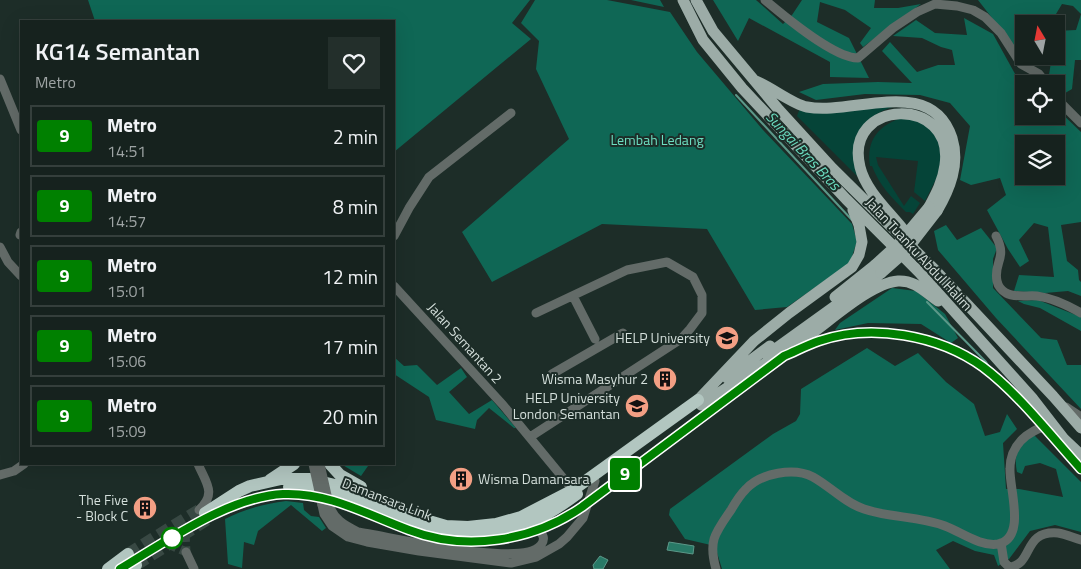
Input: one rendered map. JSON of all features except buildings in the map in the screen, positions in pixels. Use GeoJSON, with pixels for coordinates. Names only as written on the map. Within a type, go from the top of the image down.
{"type":"FeatureCollection","features":[{"type":"Feature","properties":{"kind":"highway","name":"Damansara Link"},"geometry":{"type":"LineString","coordinates":[[205,513],[261,491],[303,487],[337,495],[419,529],[446,536],[474,537],[498,534],[513,530],[548,514],[699,402]]}},
{"type":"Feature","properties":{"kind":"highway","name":"Damansara Link"},"geometry":{"type":"LineString","coordinates":[[205,513],[220,498],[250,486],[268,482],[310,479],[339,486],[405,514],[446,526],[468,527],[496,524],[521,517],[573,490],[699,402]]}},
{"type":"Feature","properties":{"kind":"highway"},"geometry":{"type":"LineString","coordinates":[[268,482],[293,465]]}},
{"type":"Feature","properties":{"kind":"highway"},"geometry":{"type":"LineString","coordinates":[[330,465],[347,480],[370,491],[405,514]]}},
{"type":"Feature","properties":{"kind":"highway"},"geometry":{"type":"LineString","coordinates":[[108,569],[132,562]]}},
{"type":"Feature","properties":{"kind":"highway"},"geometry":{"type":"LineString","coordinates":[[121,569],[132,562]]}},
{"type":"Feature","properties":{"kind":"main road"},"geometry":{"type":"LineString","coordinates":[[676,0],[684,16],[703,40]]}},
{"type":"Feature","properties":{"kind":"main road","name":"Jalan Tuanku Abdul Halim"},"geometry":{"type":"LineString","coordinates":[[683,0],[703,40],[742,88],[846,199],[919,272],[1041,408],[1053,425],[1081,456]]}},
{"type":"Feature","properties":{"kind":"main road","name":"Jalan Tuanku Abdul Halim"},"geometry":{"type":"LineString","coordinates":[[696,0],[713,32],[752,80],[832,168],[930,265],[1081,428]]}},
{"type":"Feature","properties":{"kind":"main road"},"geometry":{"type":"LineString","coordinates":[[699,402],[820,309],[878,269],[898,244],[933,209],[947,191],[954,170],[954,147],[949,131],[942,119],[930,109],[917,104],[898,101],[834,109],[807,107],[797,104],[770,87],[752,80]]}},
{"type":"Feature","properties":{"kind":"main road"},"geometry":{"type":"LineString","coordinates":[[930,265],[876,196],[863,176],[859,157],[860,141],[868,128],[878,119],[894,113],[917,116],[929,122],[942,139],[946,163],[933,209]]}},
{"type":"Feature","properties":{"kind":"main road"},"geometry":{"type":"LineString","coordinates":[[699,402],[754,341],[852,267],[859,255],[862,242],[860,224],[846,199]]}},
{"type":"Feature","properties":{"kind":"main road"},"geometry":{"type":"LineString","coordinates":[[699,402],[805,339],[873,290],[888,283],[906,281],[913,284],[954,312]]}},
{"type":"Feature","properties":{"kind":"street"},"geometry":{"type":"LineString","coordinates":[[765,0],[804,32],[849,58],[858,58],[893,28],[917,12],[936,4],[973,10],[995,26],[1021,64],[1041,75]]}},
{"type":"Feature","properties":{"kind":"street"},"geometry":{"type":"LineString","coordinates":[[0,79],[20,128]]}},
{"type":"Feature","properties":{"kind":"street"},"geometry":{"type":"LineString","coordinates":[[1065,107],[1081,123]]}},
{"type":"Feature","properties":{"kind":"street"},"geometry":{"type":"LineString","coordinates":[[395,234],[429,176],[511,113]]}},
{"type":"Feature","properties":{"kind":"street"},"geometry":{"type":"LineString","coordinates":[[996,236],[1000,243],[1001,254],[997,266],[997,278],[1000,288],[1005,293],[1039,296],[1059,301],[1081,313]]}},
{"type":"Feature","properties":{"kind":"street"},"geometry":{"type":"LineString","coordinates":[[0,247],[8,262],[20,275]]}},
{"type":"Feature","properties":{"kind":"street"},"geometry":{"type":"LineString","coordinates":[[530,437],[681,339],[702,313],[702,295],[693,277],[667,262],[627,270],[536,313]]}},
{"type":"Feature","properties":{"kind":"street","name":"Jalan Semantan 2"},"geometry":{"type":"LineString","coordinates":[[395,287],[503,405],[573,490]]}},
{"type":"Feature","properties":{"kind":"street"},"geometry":{"type":"LineString","coordinates":[[573,296],[595,339]]}},
{"type":"Feature","properties":{"kind":"street"},"geometry":{"type":"LineString","coordinates":[[552,374],[623,333]]}},
{"type":"Feature","properties":{"kind":"street"},"geometry":{"type":"LineString","coordinates":[[1054,398],[1081,416]]}},
{"type":"Feature","properties":{"kind":"street"},"geometry":{"type":"LineString","coordinates":[[1036,429],[1041,408]]}},
{"type":"Feature","properties":{"kind":"street"},"geometry":{"type":"LineString","coordinates":[[716,569],[712,554],[716,533],[746,489],[754,482],[786,472],[800,473],[813,477],[830,490],[862,508],[936,522],[985,543],[993,545],[1001,543],[1008,540],[1013,529],[1015,517],[1011,492],[1010,468],[1012,457],[1020,441],[1036,429],[1053,425]]}},
{"type":"Feature","properties":{"kind":"street"},"geometry":{"type":"LineString","coordinates":[[0,475],[14,471],[23,465]]}},
{"type":"Feature","properties":{"kind":"street"},"geometry":{"type":"LineString","coordinates":[[198,465],[209,493],[205,513]]}},
{"type":"Feature","properties":{"kind":"street"},"geometry":{"type":"LineString","coordinates":[[313,465],[325,504],[343,525],[358,532],[461,551],[502,556],[525,553],[538,548],[542,544],[543,536],[536,528],[527,526],[513,530]]}},
{"type":"Feature","properties":{"kind":"street"},"geometry":{"type":"LineString","coordinates":[[320,465],[325,504],[324,514],[332,526],[348,536],[400,548],[511,563],[536,557],[559,544],[567,537],[583,518],[595,481]]}},
{"type":"Feature","properties":{"kind":"street"},"geometry":{"type":"LineString","coordinates":[[1001,543],[1004,562],[1009,567],[1021,564],[1031,544],[1042,534],[1060,534],[1081,540]]}},
{"type":"Feature","properties":{"kind":"street"},"geometry":{"type":"LineString","coordinates":[[186,552],[194,569]]}},
{"type":"Feature","properties":{"kind":"shaded area"},"geometry":{"type":"Polygon","coordinates":[[[901,105],[877,114],[864,127],[860,142],[861,180],[797,116],[800,108],[901,105]]]}},
{"type":"Feature","properties":{"kind":"shaded area"},"geometry":{"type":"Polygon","coordinates":[[[904,117],[918,118],[940,134],[942,167],[925,201],[914,192],[918,161],[876,157],[878,165],[904,206],[911,196],[920,203],[913,214],[906,212],[882,185],[872,166],[870,166],[869,156],[872,141],[876,134],[888,124],[904,117]]]}},
{"type":"Feature","properties":{"kind":"shaded area"},"geometry":{"type":"Polygon","coordinates":[[[669,542],[694,546],[693,554],[667,550],[669,542]]]}},
{"type":"Feature","properties":{"kind":"shaded area"},"geometry":{"type":"Polygon","coordinates":[[[600,556],[608,560],[603,569],[594,569],[593,565],[600,556]]]}},
{"type":"Feature","properties":{"kind":"green space"},"geometry":{"type":"Polygon","coordinates":[[[88,0],[530,0],[512,23],[531,39],[395,151],[395,20],[95,20],[88,0]]]}},
{"type":"Feature","properties":{"kind":"green space","name":"Lembah Ledang"},"geometry":{"type":"Polygon","coordinates":[[[535,0],[607,0],[670,12],[697,52],[763,130],[852,224],[857,241],[850,263],[787,307],[755,310],[707,229],[602,224],[492,282],[462,232],[569,139],[536,69],[539,41],[521,23],[535,0]]]}},
{"type":"Feature","properties":{"kind":"green space"},"geometry":{"type":"Polygon","coordinates":[[[631,0],[660,0],[664,7],[631,0]]]}},
{"type":"Feature","properties":{"kind":"green space"},"geometry":{"type":"Polygon","coordinates":[[[713,0],[756,0],[783,24],[802,0],[875,0],[874,8],[898,8],[921,4],[863,47],[860,43],[871,28],[845,10],[820,2],[817,22],[849,38],[869,78],[830,77],[830,62],[749,18],[738,41],[713,0]]]}},
{"type":"Feature","properties":{"kind":"green space"},"geometry":{"type":"Polygon","coordinates":[[[978,0],[1081,0],[1081,14],[1073,6],[1062,4],[1055,15],[1015,15],[1015,47],[978,0]]]}},
{"type":"Feature","properties":{"kind":"green space"},"geometry":{"type":"Polygon","coordinates":[[[1081,14],[1081,60],[1075,60],[1072,89],[1065,93],[1065,75],[1049,75],[1051,65],[1065,65],[1065,31],[1076,30],[1081,14]]]}},
{"type":"Feature","properties":{"kind":"green space"},"geometry":{"type":"Polygon","coordinates":[[[964,18],[993,34],[1016,75],[1015,125],[1065,125],[1065,117],[1081,132],[1081,222],[1061,225],[1067,261],[1078,270],[1081,282],[1081,296],[1068,291],[1045,293],[1014,291],[1019,275],[1054,277],[1048,227],[1034,223],[1019,240],[1029,261],[1020,267],[987,210],[1006,195],[1000,178],[971,185],[960,180],[970,126],[950,103],[920,95],[865,94],[816,100],[799,92],[823,84],[912,83],[882,51],[890,42],[917,72],[938,65],[955,65],[952,50],[922,38],[893,36],[916,20],[935,33],[967,35],[964,18]]]}},
{"type":"Feature","properties":{"kind":"green space"},"geometry":{"type":"Polygon","coordinates":[[[946,225],[957,240],[981,228],[997,248],[993,259],[993,288],[1041,338],[1057,340],[1067,365],[1081,365],[1081,409],[996,318],[938,250],[934,231],[946,225]]]}},
{"type":"Feature","properties":{"kind":"green space"},"geometry":{"type":"Polygon","coordinates":[[[892,288],[916,291],[945,314],[958,338],[951,343],[921,324],[868,323],[835,330],[840,323],[892,288]]]}},
{"type":"Feature","properties":{"kind":"green space"},"geometry":{"type":"Polygon","coordinates":[[[1038,300],[1081,317],[1081,331],[1040,308],[1018,301],[1038,300]]]}},
{"type":"Feature","properties":{"kind":"green space"},"geometry":{"type":"Polygon","coordinates":[[[867,348],[895,366],[918,353],[946,382],[974,404],[985,436],[1000,432],[1007,414],[1017,429],[1003,443],[1006,489],[1019,489],[1063,497],[1056,469],[1040,463],[1025,466],[1022,474],[1017,472],[1016,460],[1018,451],[1033,434],[1081,482],[1081,532],[1055,525],[1030,531],[1009,559],[998,566],[994,555],[975,551],[953,541],[936,550],[950,569],[722,569],[715,546],[685,539],[669,515],[670,509],[773,434],[796,421],[800,414],[801,389],[867,348]]]}},
{"type":"Feature","properties":{"kind":"green space"},"geometry":{"type":"Polygon","coordinates":[[[395,358],[404,366],[417,365],[437,385],[461,368],[467,377],[449,392],[469,414],[492,400],[516,428],[489,408],[477,420],[475,429],[436,420],[429,397],[395,375],[395,358]]]}},
{"type":"Feature","properties":{"kind":"green space"},"geometry":{"type":"Polygon","coordinates":[[[343,465],[367,465],[361,476],[343,465]]]}},
{"type":"Feature","properties":{"kind":"green space"},"geometry":{"type":"Polygon","coordinates":[[[286,501],[303,503],[304,510],[311,516],[319,517],[326,528],[322,531],[291,505],[258,531],[254,545],[244,542],[242,568],[228,564],[225,519],[255,507],[286,501]]]}},
{"type":"Feature","properties":{"kind":"waterway","name":"Sungai Bras Bras"},"geometry":{"type":"LineString","coordinates":[[736,95],[852,220]]}},
{"type":"Feature","properties":{"kind":"waterway","name":"Sungai Bras Bras"},"geometry":{"type":"LineString","coordinates":[[927,302],[986,362],[1000,384]]}},
{"type":"Feature","properties":{"kind":"tunnel"},"geometry":{"type":"LineString","coordinates":[[128,554],[199,510]]}},
{"type":"Feature","properties":{"kind":"tunnel"},"geometry":{"type":"LineString","coordinates":[[136,565],[211,517]]}},
{"type":"Feature","properties":{"kind":"tunnel"},"geometry":{"type":"LineString","coordinates":[[185,533],[186,552]]}},
{"type":"Feature","properties":{"kind":"tunnel"},"geometry":{"type":"LineString","coordinates":[[168,544],[186,552]]}},
{"type":"Feature","properties":{"kind":"railway"},"geometry":{"type":"LineString","coordinates":[[120,569],[198,522],[241,503],[283,494],[300,494],[332,501],[431,537],[476,541],[498,540],[521,535],[563,519],[582,507],[784,356],[819,341],[860,333],[904,335],[925,340],[946,347],[983,367],[1034,416],[1081,469]]}},
{"type":"Feature","properties":{"kind":"metro line","name":"9"},"geometry":{"type":"LineString","coordinates":[[120,569],[220,511],[252,499],[282,494],[313,495],[338,501],[425,536],[442,539],[478,541],[513,537],[531,532],[567,518],[784,356],[820,341],[860,334],[899,334],[914,337],[947,347],[982,366],[1007,388],[1081,469]]}},
{"type":"Feature","properties":{"kind":"place","name":"HELP University"},"geometry":{"type":"Point","coordinates":[727,338]}},
{"type":"Feature","properties":{"kind":"place","name":"Wisma Masyhur 2"},"geometry":{"type":"Point","coordinates":[665,379]}},
{"type":"Feature","properties":{"kind":"place","name":"HELP University London Semantan"},"geometry":{"type":"Point","coordinates":[637,406]}},
{"type":"Feature","properties":{"kind":"place","name":"Wisma Damansara"},"geometry":{"type":"Point","coordinates":[461,479]}},
{"type":"Feature","properties":{"kind":"place","name":"The Five - Block C"},"geometry":{"type":"Point","coordinates":[145,508]}}]}
